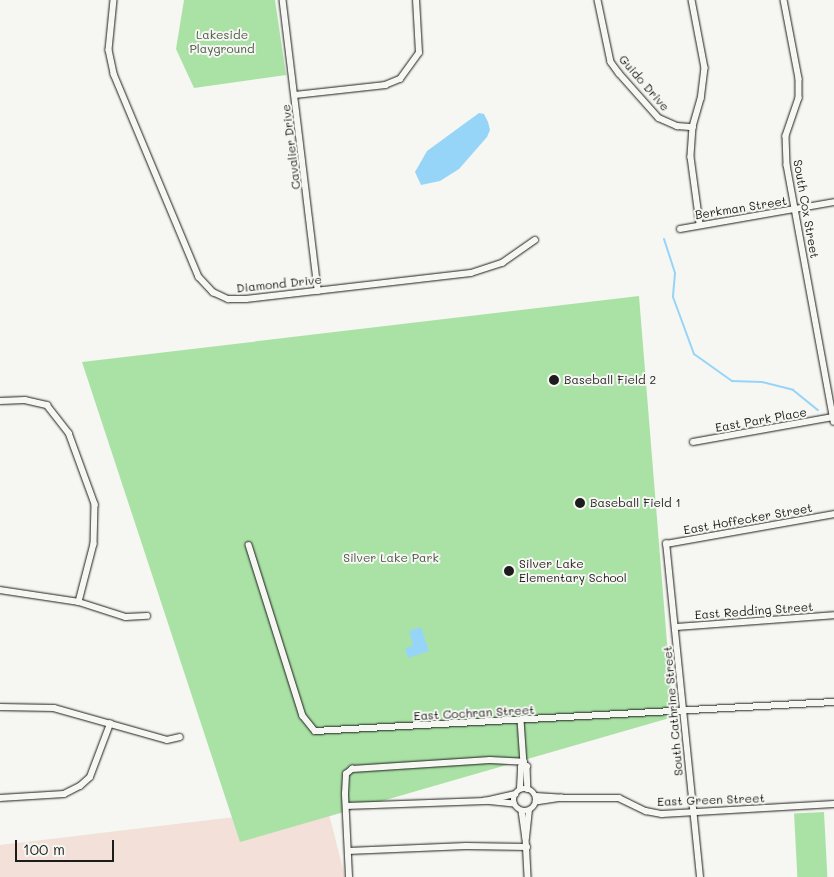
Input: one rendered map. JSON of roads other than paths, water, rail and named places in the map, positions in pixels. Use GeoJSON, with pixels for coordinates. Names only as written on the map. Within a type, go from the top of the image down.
{"type":"FeatureCollection","features":[{"type":"Feature","properties":{"kind":"street","name":"Diamond Drive"},"geometry":{"type":"LineString","coordinates":[[114,0],[109,50],[114,74],[202,282],[213,292],[228,299],[318,291],[482,270],[512,258],[535,240]]}},
{"type":"Feature","properties":{"kind":"street","name":"Cavalier Drive"},"geometry":{"type":"LineString","coordinates":[[283,0],[318,291]]}},
{"type":"Feature","properties":{"kind":"street"},"geometry":{"type":"LineString","coordinates":[[295,95],[385,85],[400,79],[419,54],[416,0]]}},
{"type":"Feature","properties":{"kind":"street","name":"Guido Drive"},"geometry":{"type":"LineString","coordinates":[[598,0],[611,62],[619,74],[659,118],[677,126],[693,127]]}},
{"type":"Feature","properties":{"kind":"street"},"geometry":{"type":"LineString","coordinates":[[692,0],[705,68],[701,99],[693,127],[691,157],[700,224]]}},
{"type":"Feature","properties":{"kind":"street","name":"South Cox Street"},"geometry":{"type":"LineString","coordinates":[[784,0],[799,79],[799,98],[786,136],[795,209],[834,419]]}},
{"type":"Feature","properties":{"kind":"street","name":"Berkman Street"},"geometry":{"type":"LineString","coordinates":[[680,229],[834,202]]}},
{"type":"Feature","properties":{"kind":"street"},"geometry":{"type":"LineString","coordinates":[[0,401],[25,400],[47,405],[69,433],[95,504],[94,544],[80,602]]}},
{"type":"Feature","properties":{"kind":"street","name":"East Park Place"},"geometry":{"type":"LineString","coordinates":[[693,442],[834,419]]}},
{"type":"Feature","properties":{"kind":"street","name":"East Hoffecker Street"},"geometry":{"type":"LineString","coordinates":[[666,544],[834,514]]}},
{"type":"Feature","properties":{"kind":"street","name":"South Cathrine Street"},"geometry":{"type":"LineString","coordinates":[[666,544],[676,627],[700,877]]}},
{"type":"Feature","properties":{"kind":"street","name":"East Cochran Street"},"geometry":{"type":"LineString","coordinates":[[249,545],[303,716],[311,729],[320,732],[834,702]]}},
{"type":"Feature","properties":{"kind":"street"},"geometry":{"type":"LineString","coordinates":[[0,590],[80,602],[126,617],[147,616]]}},
{"type":"Feature","properties":{"kind":"street","name":"East Redding Street"},"geometry":{"type":"LineString","coordinates":[[676,627],[834,615]]}},
{"type":"Feature","properties":{"kind":"street"},"geometry":{"type":"LineString","coordinates":[[0,707],[54,708],[167,740],[180,737]]}},
{"type":"Feature","properties":{"kind":"street"},"geometry":{"type":"LineString","coordinates":[[521,720],[528,789],[536,799],[526,811],[528,877]]}},
{"type":"Feature","properties":{"kind":"street"},"geometry":{"type":"LineString","coordinates":[[0,798],[64,794],[80,786],[90,777],[110,724]]}},
{"type":"Feature","properties":{"kind":"street"},"geometry":{"type":"LineString","coordinates":[[514,804],[521,767],[524,763]]}},
{"type":"Feature","properties":{"kind":"street"},"geometry":{"type":"LineString","coordinates":[[349,877],[346,774],[359,766],[524,763]]}},
{"type":"Feature","properties":{"kind":"street"},"geometry":{"type":"LineString","coordinates":[[485,801],[528,789]]}},
{"type":"Feature","properties":{"kind":"street","name":"East Green Street"},"geometry":{"type":"LineString","coordinates":[[536,799],[612,796],[654,813],[834,804]]}},
{"type":"Feature","properties":{"kind":"street"},"geometry":{"type":"LineString","coordinates":[[346,806],[485,801],[514,804],[526,811]]}},
{"type":"Feature","properties":{"kind":"street"},"geometry":{"type":"LineString","coordinates":[[348,851],[466,846],[527,848]]}},
{"type":"Feature","properties":{"kind":"water"},"geometry":{"type":"Polygon","coordinates":[[[479,113],[484,114],[488,122],[490,130],[487,137],[459,169],[440,181],[421,185],[415,172],[427,151],[479,113]]]}},
{"type":"Feature","properties":{"kind":"water"},"geometry":{"type":"Polygon","coordinates":[[[421,627],[429,651],[408,658],[405,649],[413,645],[409,631],[421,627]]]}},
{"type":"Feature","properties":{"kind":"waterway"},"geometry":{"type":"LineString","coordinates":[[664,239],[675,273],[673,297],[694,354],[732,381],[762,382],[793,390],[818,410]]}},
{"type":"Feature","properties":{"kind":"place","name":"Baseball Field 2"},"geometry":{"type":"Point","coordinates":[554,380]}},
{"type":"Feature","properties":{"kind":"place","name":"Baseball Field 1"},"geometry":{"type":"Point","coordinates":[580,503]}},
{"type":"Feature","properties":{"kind":"place","name":"Silver Lake Elementary School"},"geometry":{"type":"Point","coordinates":[509,571]}},
{"type":"Feature","properties":{"kind":"park label","name":"Lakeside Playground"},"geometry":{"type":"Point","coordinates":[222,42]}},
{"type":"Feature","properties":{"kind":"park label","name":"Silver Lake Park"},"geometry":{"type":"Point","coordinates":[391,558]}}]}
